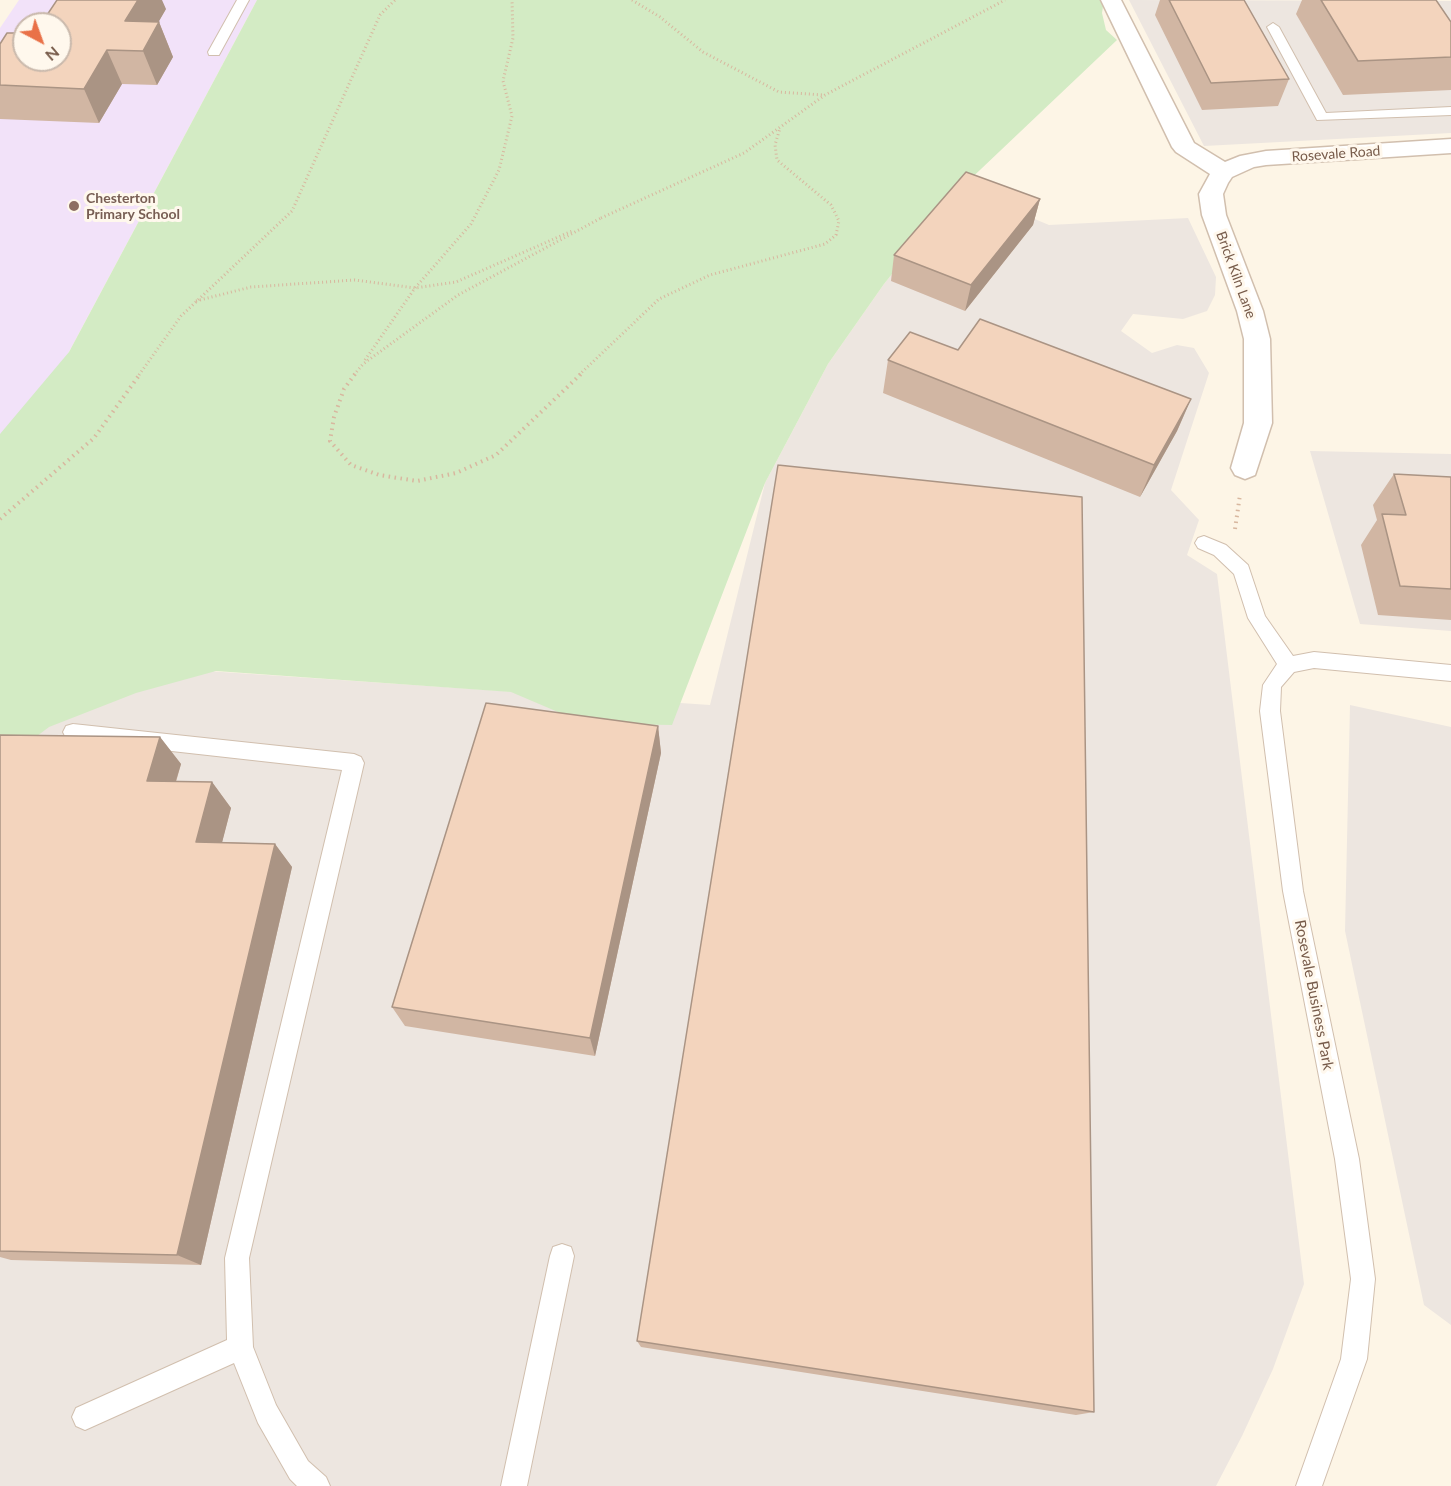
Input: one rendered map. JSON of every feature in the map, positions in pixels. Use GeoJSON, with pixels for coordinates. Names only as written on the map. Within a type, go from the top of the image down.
{"type":"FeatureCollection","features":[{"type":"Feature","properties":{"kind":"street"},"geometry":{"type":"LineString","coordinates":[[1111,0],[1185,147],[1224,172]]}},
{"type":"Feature","properties":{"kind":"street","name":"Rosevale Road"},"geometry":{"type":"LineString","coordinates":[[1224,172],[1248,161],[1266,158],[1451,146]]}},
{"type":"Feature","properties":{"kind":"street","name":"Brick Kiln Lane"},"geometry":{"type":"LineString","coordinates":[[1224,172],[1211,194],[1214,215],[1250,311],[1257,339],[1258,423],[1245,468]]}},
{"type":"Feature","properties":{"kind":"lane"},"geometry":{"type":"LineString","coordinates":[[214,52],[243,0]]}},
{"type":"Feature","properties":{"kind":"lane"},"geometry":{"type":"LineString","coordinates":[[1273,27],[1322,117],[1451,111]]}},
{"type":"Feature","properties":{"kind":"lane"},"geometry":{"type":"LineString","coordinates":[[1204,543],[1231,558],[1242,570],[1257,618],[1288,665],[1314,660],[1451,673]]}},
{"type":"Feature","properties":{"kind":"lane","name":"Rosevale Business Park"},"geometry":{"type":"LineString","coordinates":[[1288,665],[1272,685],[1272,723],[1293,891],[1347,1160],[1363,1279],[1354,1359],[1310,1486]]}},
{"type":"Feature","properties":{"kind":"lane"},"geometry":{"type":"LineString","coordinates":[[73,732],[354,763],[237,1258],[240,1347],[267,1414],[299,1470],[317,1486]]}},
{"type":"Feature","properties":{"kind":"lane"},"geometry":{"type":"LineString","coordinates":[[514,1486],[562,1256]]}},
{"type":"Feature","properties":{"kind":"lane"},"geometry":{"type":"LineString","coordinates":[[85,1417],[240,1347]]}},
{"type":"Feature","properties":{"kind":"path"},"geometry":{"type":"LineString","coordinates":[[0,519],[94,438],[181,316],[292,211],[380,15],[395,0]]}},
{"type":"Feature","properties":{"kind":"path"},"geometry":{"type":"LineString","coordinates":[[512,0],[513,38],[503,81],[512,116],[499,170],[471,224],[415,288],[344,389],[334,417],[330,441],[351,465],[379,475],[417,481],[456,473],[496,455],[659,299],[710,274],[825,244],[836,235],[839,221],[831,205],[777,160],[775,145],[780,128]]}},
{"type":"Feature","properties":{"kind":"path"},"geometry":{"type":"LineString","coordinates":[[632,0],[660,17],[703,52],[779,92],[825,95]]}},
{"type":"Feature","properties":{"kind":"path"},"geometry":{"type":"LineString","coordinates":[[196,301],[251,287],[355,280],[415,288],[456,282],[744,153],[825,95],[1005,0]]}},
{"type":"Feature","properties":{"kind":"path"},"geometry":{"type":"LineString","coordinates":[[363,364],[458,295],[601,218]]}},
{"type":"Feature","properties":{"kind":"path"},"geometry":{"type":"LineString","coordinates":[[1231,558],[1245,468]]}},
{"type":"Feature","properties":{"kind":"shaded area","name":"Chesterton Primary School"},"geometry":{"type":"Polygon","coordinates":[[[19,0],[257,0],[0,481],[0,28],[19,0]]]}},
{"type":"Feature","properties":{"kind":"shaded area"},"geometry":{"type":"Polygon","coordinates":[[[1129,0],[1451,1],[1451,133],[1204,146],[1129,0]]]}},
{"type":"Feature","properties":{"kind":"shaded area"},"geometry":{"type":"Polygon","coordinates":[[[961,188],[1049,225],[1188,218],[1216,277],[1215,295],[1207,311],[1183,319],[1133,314],[1121,331],[1152,353],[1177,345],[1194,348],[1209,373],[1171,490],[1199,520],[1187,555],[1217,574],[1304,1284],[1273,1369],[1216,1486],[0,1486],[0,657],[710,705],[765,483],[828,364],[884,284],[961,188]]]}},
{"type":"Feature","properties":{"kind":"shaded area"},"geometry":{"type":"Polygon","coordinates":[[[1310,451],[1451,454],[1451,631],[1360,624],[1310,451]]]}},
{"type":"Feature","properties":{"kind":"shaded area"},"geometry":{"type":"Polygon","coordinates":[[[1350,705],[1451,727],[1451,1325],[1424,1305],[1345,931],[1350,705]]]}},
{"type":"Feature","properties":{"kind":"green space"},"geometry":{"type":"Polygon","coordinates":[[[257,0],[1104,0],[1102,13],[1106,30],[1117,40],[961,188],[884,284],[828,364],[765,483],[672,725],[610,724],[565,715],[511,692],[216,671],[136,693],[49,727],[0,764],[0,434],[69,352],[257,0]]]}},
{"type":"Feature","properties":{"kind":"building"},"geometry":{"type":"Polygon","coordinates":[[[57,0],[138,0],[125,21],[159,22],[143,51],[107,50],[84,89],[0,85],[0,44],[7,33],[12,33],[12,72],[72,72],[72,12],[49,12],[57,0]]]}},
{"type":"Feature","properties":{"kind":"building"},"geometry":{"type":"Polygon","coordinates":[[[1169,0],[1244,0],[1289,79],[1211,83],[1169,0]]]}},
{"type":"Feature","properties":{"kind":"building"},"geometry":{"type":"Polygon","coordinates":[[[1321,0],[1436,0],[1451,22],[1451,57],[1358,61],[1321,0]]]}},
{"type":"Feature","properties":{"kind":"building"},"geometry":{"type":"Polygon","coordinates":[[[966,172],[1040,199],[971,285],[894,255],[966,172]]]}},
{"type":"Feature","properties":{"kind":"building"},"geometry":{"type":"Polygon","coordinates":[[[980,319],[1191,399],[1154,465],[888,360],[910,332],[958,350],[980,319]]]}},
{"type":"Feature","properties":{"kind":"building"},"geometry":{"type":"Polygon","coordinates":[[[778,465],[1082,497],[1094,1412],[637,1341],[778,465]]]}},
{"type":"Feature","properties":{"kind":"building"},"geometry":{"type":"Polygon","coordinates":[[[1394,474],[1451,477],[1451,589],[1400,586],[1382,514],[1406,515],[1394,474]]]}},
{"type":"Feature","properties":{"kind":"building"},"geometry":{"type":"Polygon","coordinates":[[[486,703],[658,726],[590,1038],[392,1007],[486,703]]]}},
{"type":"Feature","properties":{"kind":"building"},"geometry":{"type":"Polygon","coordinates":[[[0,735],[160,737],[147,781],[212,782],[196,842],[275,844],[177,1255],[0,1251],[0,735]]]}},
{"type":"Feature","properties":{"kind":"place","name":"Chesterton Primary School"},"geometry":{"type":"Point","coordinates":[74,206]}}]}
